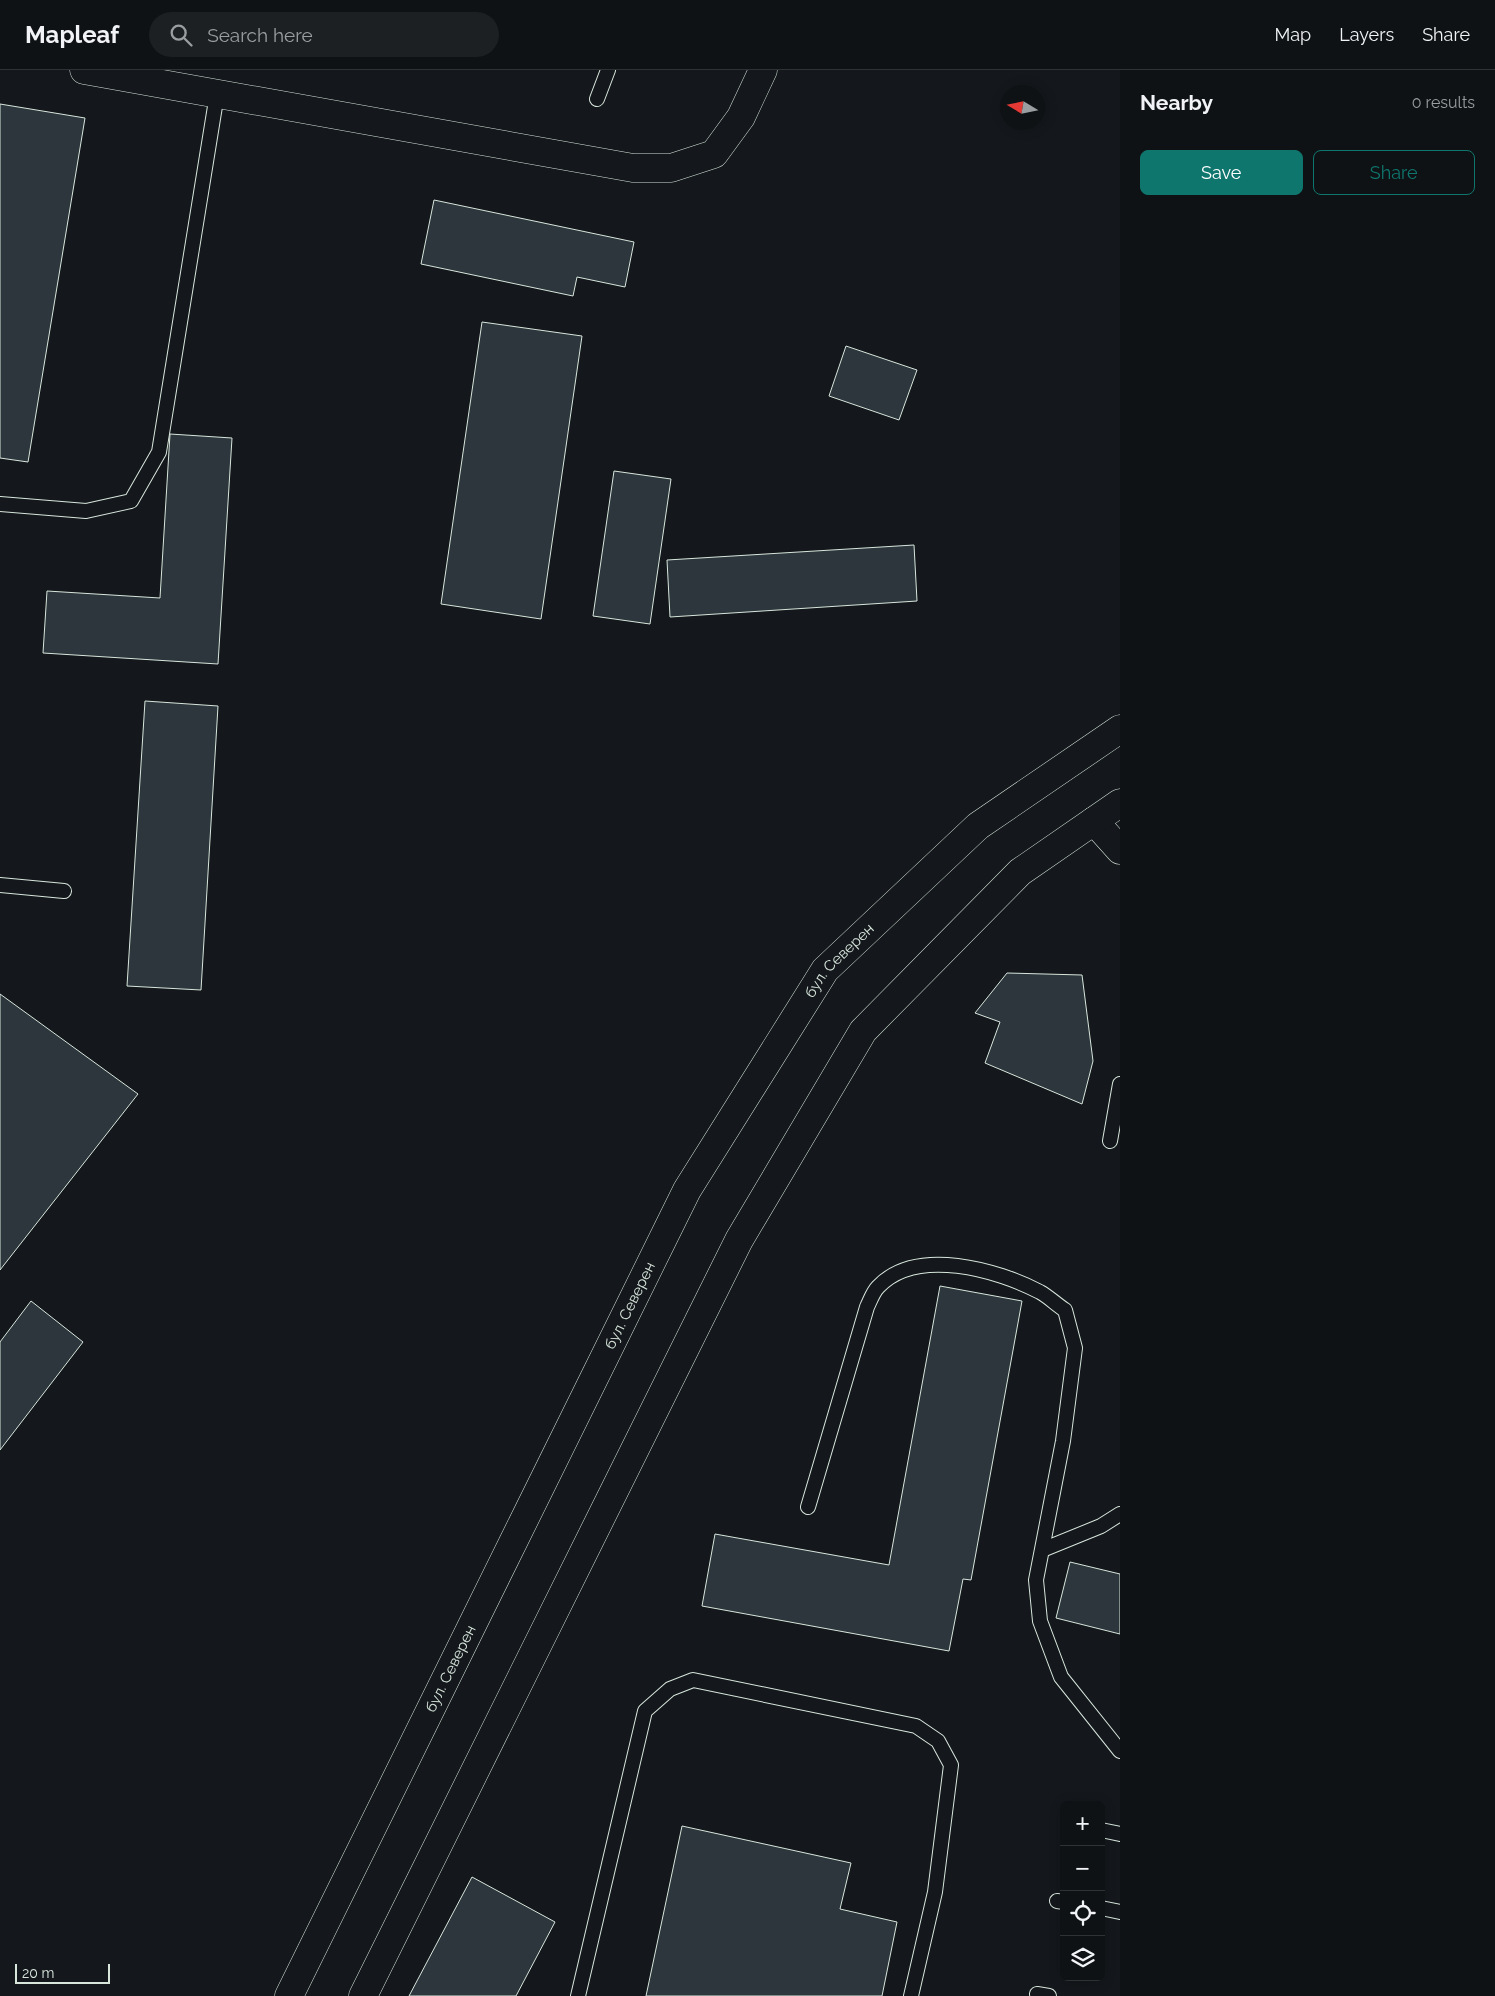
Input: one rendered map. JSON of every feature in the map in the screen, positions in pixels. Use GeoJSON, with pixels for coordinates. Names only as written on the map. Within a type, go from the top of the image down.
{"type":"FeatureCollection","features":[{"type":"Feature","properties":{"kind":"main road"},"geometry":{"type":"LineString","coordinates":[[84,70],[633,168],[671,168],[714,154],[742,117],[763,70]]}},
{"type":"Feature","properties":{"kind":"main road","name":"бул. Северен"},"geometry":{"type":"LineString","coordinates":[[289,1996],[687,1190],[824,970],[978,826],[1120,729]]}},
{"type":"Feature","properties":{"kind":"main road"},"geometry":{"type":"LineString","coordinates":[[363,1996],[738,1240],[863,1031],[1020,872],[1120,803]]}},
{"type":"Feature","properties":{"kind":"main road"},"geometry":{"type":"LineString","coordinates":[[1094,822],[1120,850]]}},
{"type":"Feature","properties":{"kind":"lane"},"geometry":{"type":"LineString","coordinates":[[597,99],[608,70]]}},
{"type":"Feature","properties":{"kind":"lane"},"geometry":{"type":"LineString","coordinates":[[0,504],[86,510],[131,501],[159,452],[218,94]]}},
{"type":"Feature","properties":{"kind":"lane"},"geometry":{"type":"LineString","coordinates":[[0,884],[64,891]]}},
{"type":"Feature","properties":{"kind":"lane"},"geometry":{"type":"LineString","coordinates":[[1110,1141],[1120,1084]]}},
{"type":"Feature","properties":{"kind":"lane"},"geometry":{"type":"LineString","coordinates":[[808,1507],[866,1307],[878,1287],[902,1270],[938,1264],[976,1268],[1041,1293],[1065,1310],[1075,1348],[1062,1441],[1036,1580],[1040,1621],[1061,1677],[1120,1751]]}},
{"type":"Feature","properties":{"kind":"lane"},"geometry":{"type":"LineString","coordinates":[[1042,1550],[1101,1526],[1120,1514]]}},
{"type":"Feature","properties":{"kind":"lane"},"geometry":{"type":"LineString","coordinates":[[578,1996],[645,1711],[670,1689],[694,1680],[916,1726],[938,1741],[951,1765],[935,1892],[911,1996]]}},
{"type":"Feature","properties":{"kind":"lane"},"geometry":{"type":"LineString","coordinates":[[1105,1831],[1120,1834]]}},
{"type":"Feature","properties":{"kind":"lane"},"geometry":{"type":"LineString","coordinates":[[1105,1909],[1120,1912]]}},
{"type":"Feature","properties":{"kind":"building"},"geometry":{"type":"Polygon","coordinates":[[[0,104],[85,118],[28,462],[0,458],[0,104]]]}},
{"type":"Feature","properties":{"kind":"building"},"geometry":{"type":"Polygon","coordinates":[[[434,200],[634,242],[625,287],[577,277],[573,296],[421,264],[434,200]]]}},
{"type":"Feature","properties":{"kind":"building"},"geometry":{"type":"Polygon","coordinates":[[[482,322],[582,336],[541,619],[441,604],[482,322]]]}},
{"type":"Feature","properties":{"kind":"building"},"geometry":{"type":"Polygon","coordinates":[[[846,346],[917,370],[899,420],[829,396],[846,346]]]}},
{"type":"Feature","properties":{"kind":"building"},"geometry":{"type":"Polygon","coordinates":[[[170,434],[232,438],[218,664],[43,653],[47,591],[160,598],[170,434]]]}},
{"type":"Feature","properties":{"kind":"building"},"geometry":{"type":"Polygon","coordinates":[[[614,471],[671,479],[650,624],[593,616],[614,471]]]}},
{"type":"Feature","properties":{"kind":"building"},"geometry":{"type":"Polygon","coordinates":[[[914,545],[917,601],[670,617],[667,560],[914,545]]]}},
{"type":"Feature","properties":{"kind":"building"},"geometry":{"type":"Polygon","coordinates":[[[145,701],[218,706],[201,990],[127,986],[145,701]]]}},
{"type":"Feature","properties":{"kind":"building"},"geometry":{"type":"Polygon","coordinates":[[[1007,973],[1082,975],[1093,1061],[1082,1104],[985,1063],[1000,1022],[975,1013],[1007,973]]]}},
{"type":"Feature","properties":{"kind":"building"},"geometry":{"type":"Polygon","coordinates":[[[0,994],[138,1094],[0,1270],[0,994]]]}},
{"type":"Feature","properties":{"kind":"building"},"geometry":{"type":"Polygon","coordinates":[[[940,1286],[1022,1301],[971,1580],[963,1579],[949,1651],[702,1606],[715,1534],[889,1565],[940,1286]]]}},
{"type":"Feature","properties":{"kind":"building"},"geometry":{"type":"Polygon","coordinates":[[[31,1301],[83,1342],[0,1450],[0,1342],[31,1301]]]}},
{"type":"Feature","properties":{"kind":"building"},"geometry":{"type":"Polygon","coordinates":[[[1070,1562],[1120,1574],[1120,1634],[1056,1618],[1070,1562]]]}},
{"type":"Feature","properties":{"kind":"building"},"geometry":{"type":"Polygon","coordinates":[[[682,1826],[851,1863],[840,1909],[897,1922],[882,1996],[646,1996],[682,1826]]]}},
{"type":"Feature","properties":{"kind":"building"},"geometry":{"type":"Polygon","coordinates":[[[472,1877],[555,1922],[516,1996],[409,1996],[472,1877]]]}}]}
